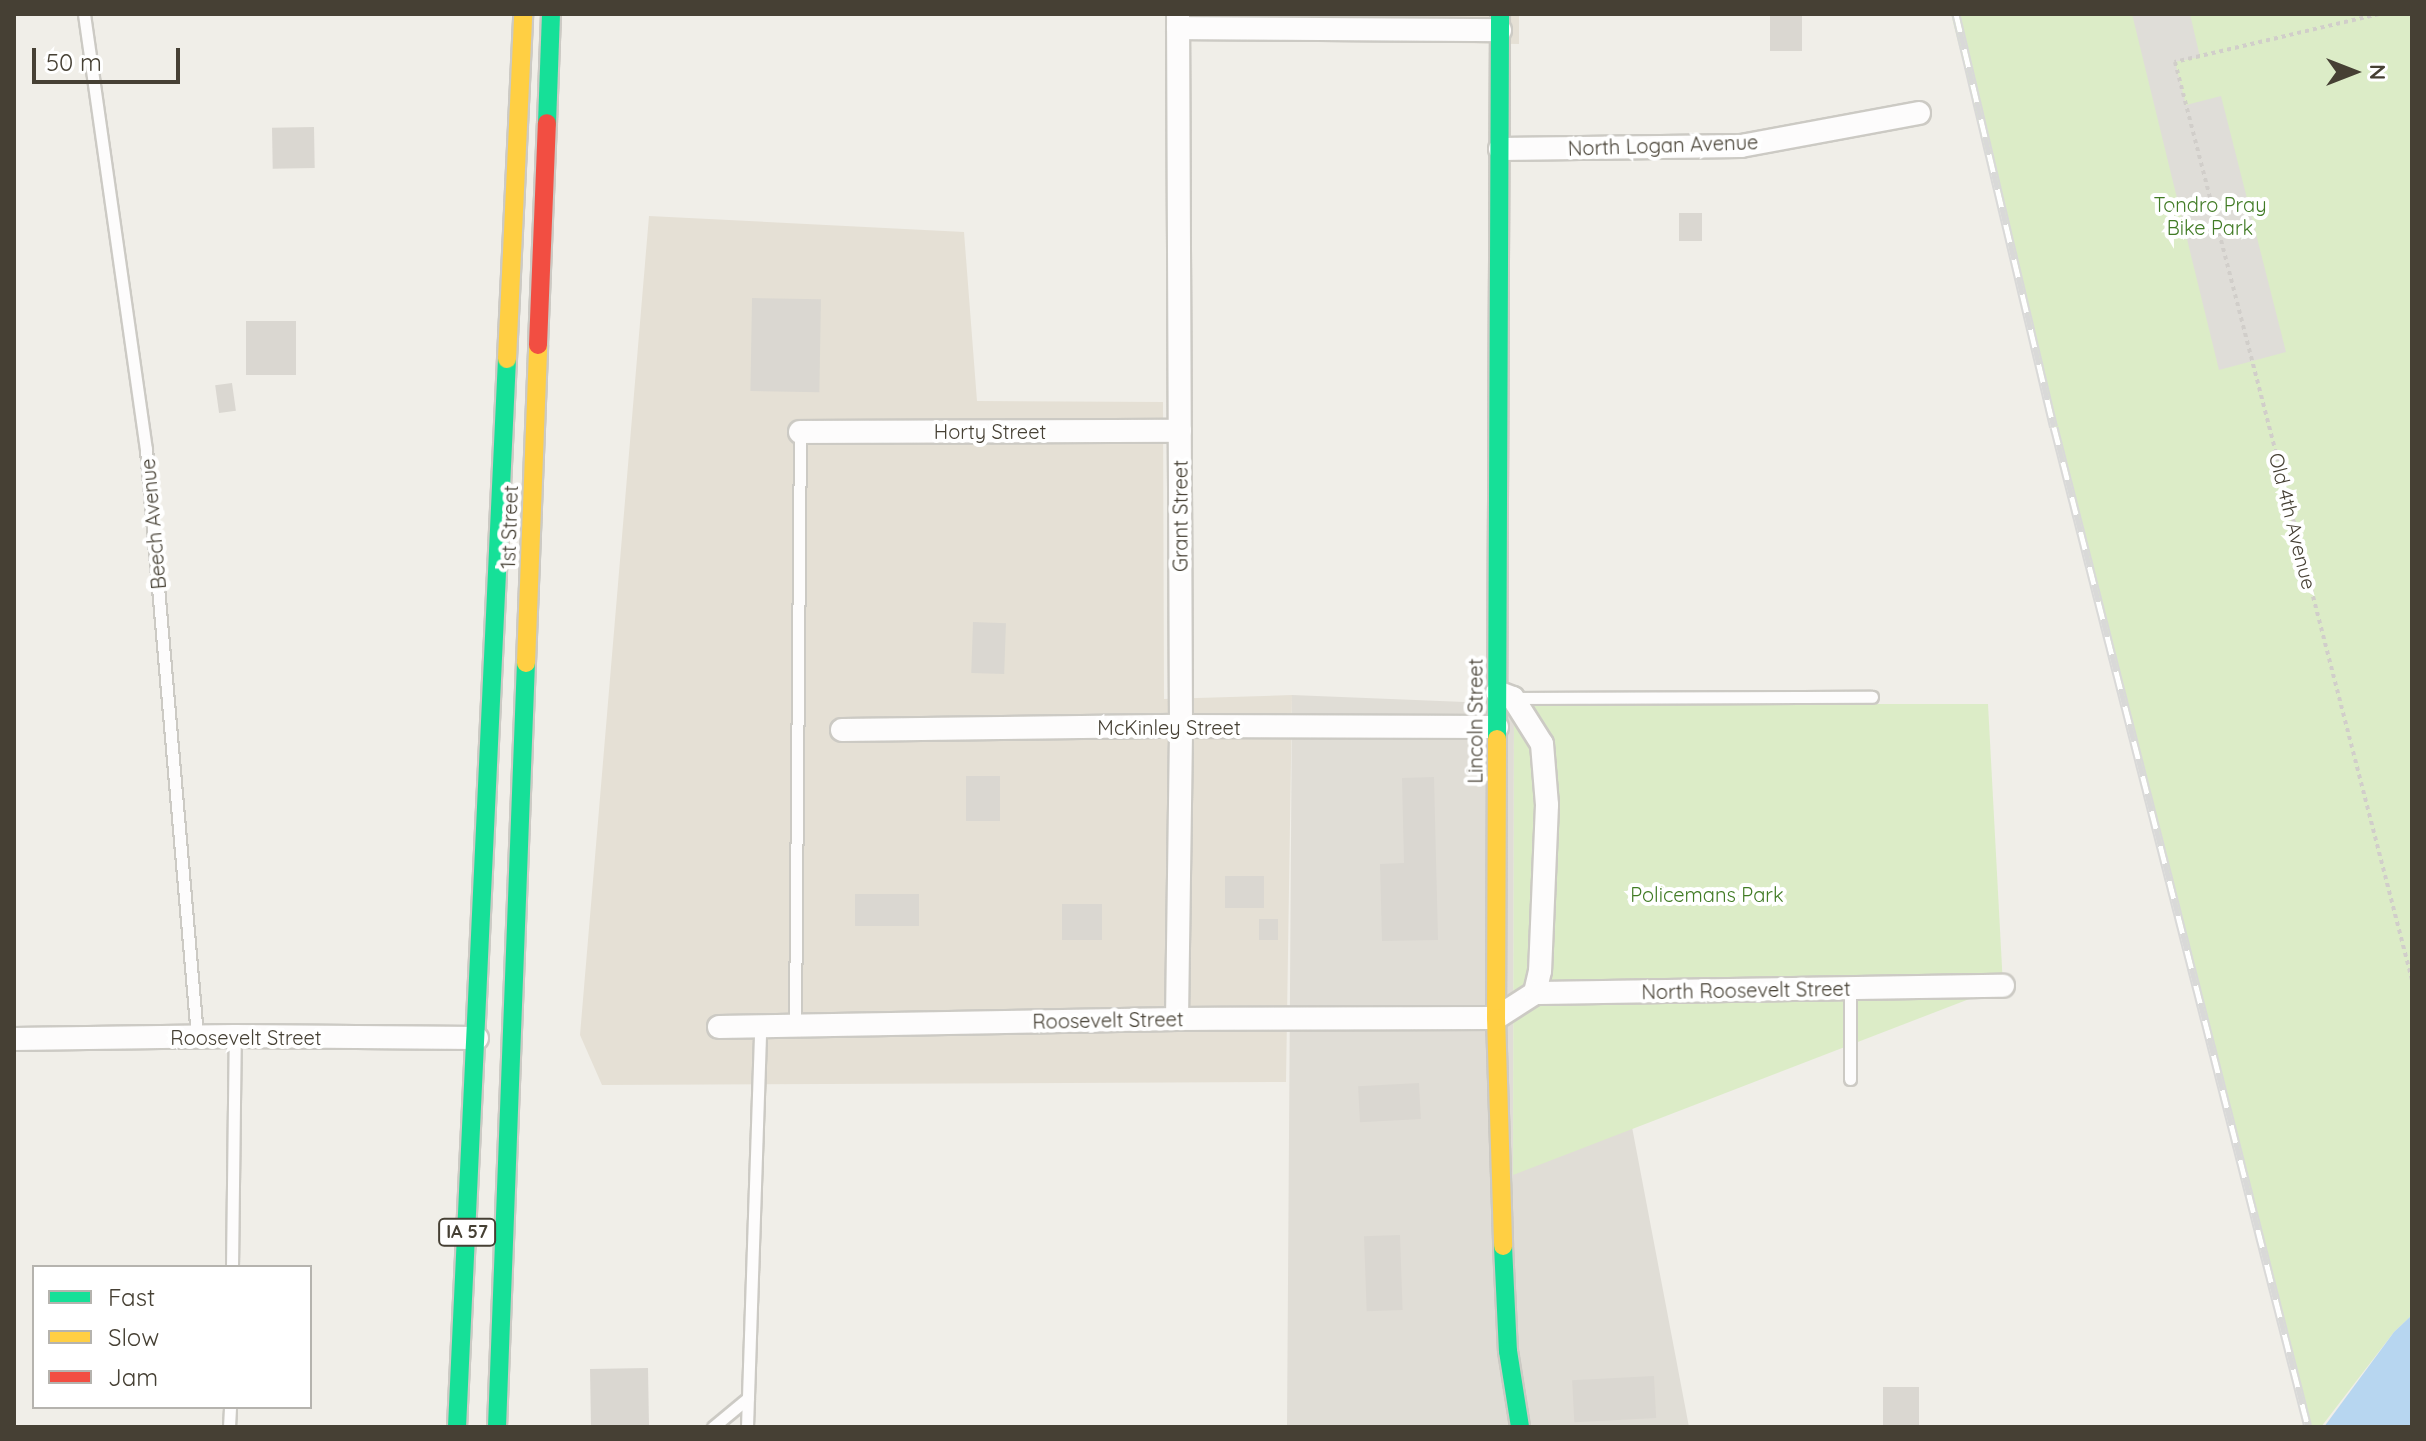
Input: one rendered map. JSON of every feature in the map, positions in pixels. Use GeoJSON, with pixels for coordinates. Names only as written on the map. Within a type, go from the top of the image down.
{"type":"FeatureCollection","features":[{"type":"Feature","properties":{"kind":"main road","name":"1st Street"},"geometry":{"type":"LineString","coordinates":[[477,1038],[523,14]]}},
{"type":"Feature","properties":{"kind":"main road","name":"1st Street"},"geometry":{"type":"LineString","coordinates":[[497,1427],[509,1042],[551,14]]}},
{"type":"Feature","properties":{"kind":"main road","name":"Lincoln Street"},"geometry":{"type":"LineString","coordinates":[[1500,22],[1505,695],[1497,727],[1496,1018],[1505,1313],[1520,1427]]}},
{"type":"Feature","properties":{"kind":"main road","name":"IA 57"},"geometry":{"type":"LineString","coordinates":[[457,1427],[477,1038]]}},
{"type":"Feature","properties":{"kind":"street"},"geometry":{"type":"LineString","coordinates":[[1178,21],[1500,22]]}},
{"type":"Feature","properties":{"kind":"street","name":"Grant Street"},"geometry":{"type":"LineString","coordinates":[[1177,1019],[1181,726],[1178,21]]}},
{"type":"Feature","properties":{"kind":"street","name":"North Logan Avenue"},"geometry":{"type":"LineString","coordinates":[[1500,149],[1741,146],[1919,113]]}},
{"type":"Feature","properties":{"kind":"street","name":"Horty Street"},"geometry":{"type":"LineString","coordinates":[[800,432],[1180,431]]}},
{"type":"Feature","properties":{"kind":"street"},"geometry":{"type":"LineString","coordinates":[[1496,1018],[1535,993],[1540,971],[1547,805],[1542,744],[1505,695]]}},
{"type":"Feature","properties":{"kind":"street","name":"McKinley Street"},"geometry":{"type":"LineString","coordinates":[[842,730],[1181,726],[1497,727]]}},
{"type":"Feature","properties":{"kind":"street","name":"North Roosevelt Street"},"geometry":{"type":"LineString","coordinates":[[1535,993],[2003,986]]}},
{"type":"Feature","properties":{"kind":"street","name":"Roosevelt Street"},"geometry":{"type":"LineString","coordinates":[[719,1027],[1177,1019],[1496,1018]]}},
{"type":"Feature","properties":{"kind":"street","name":"Roosevelt Street"},"geometry":{"type":"LineString","coordinates":[[14,1039],[197,1036],[477,1038]]}},
{"type":"Feature","properties":{"kind":"lane","name":"Beech Avenue"},"geometry":{"type":"LineString","coordinates":[[84,14],[146,449],[197,1036]]}},
{"type":"Feature","properties":{"kind":"lane"},"geometry":{"type":"LineString","coordinates":[[795,1024],[800,432]]}},
{"type":"Feature","properties":{"kind":"lane"},"geometry":{"type":"LineString","coordinates":[[1505,695],[1872,697]]}},
{"type":"Feature","properties":{"kind":"lane"},"geometry":{"type":"LineString","coordinates":[[1850,988],[1850,1079]]}},
{"type":"Feature","properties":{"kind":"lane"},"geometry":{"type":"LineString","coordinates":[[747,1427],[760,1026]]}},
{"type":"Feature","properties":{"kind":"lane"},"geometry":{"type":"LineString","coordinates":[[232,1265],[235,1036]]}},
{"type":"Feature","properties":{"kind":"lane"},"geometry":{"type":"LineString","coordinates":[[713,1427],[748,1398]]}},
{"type":"Feature","properties":{"kind":"path","name":"Old 4th Avenue"},"geometry":{"type":"LineString","coordinates":[[2379,14],[2175,62],[2412,980]]}},
{"type":"Feature","properties":{"kind":"shaded area"},"geometry":{"type":"Polygon","coordinates":[[[1195,14],[1519,14],[1519,44],[1195,39],[1195,14]]]}},
{"type":"Feature","properties":{"kind":"shaded area"},"geometry":{"type":"Polygon","coordinates":[[[2132,14],[2190,14],[2200,57],[2175,62],[2186,105],[2221,96],[2286,352],[2219,370],[2132,14]]]}},
{"type":"Feature","properties":{"kind":"shaded area"},"geometry":{"type":"Polygon","coordinates":[[[649,216],[964,232],[977,401],[1163,402],[1164,699],[1292,695],[1286,1082],[602,1085],[580,1035],[649,216]]]}},
{"type":"Feature","properties":{"kind":"shaded area"},"geometry":{"type":"Polygon","coordinates":[[[1292,695],[1514,704],[1513,1174],[1632,1127],[1689,1427],[1287,1427],[1292,695]]]}},
{"type":"Feature","properties":{"kind":"green space","name":"Tondro Pray Bike Park"},"geometry":{"type":"Polygon","coordinates":[[[1951,14],[2412,14],[2412,1315],[2394,1332],[2321,1427],[2308,1427],[1951,14]]]}},
{"type":"Feature","properties":{"kind":"green space","name":"Policemans Park"},"geometry":{"type":"Polygon","coordinates":[[[1514,704],[1988,704],[2003,986],[1513,1175],[1514,704]]]}},
{"type":"Feature","properties":{"kind":"water"},"geometry":{"type":"Polygon","coordinates":[[[2412,1315],[2412,1427],[2324,1427],[2394,1332],[2412,1315]]]}},
{"type":"Feature","properties":{"kind":"building"},"geometry":{"type":"Polygon","coordinates":[[[1770,14],[1802,14],[1802,51],[1770,51],[1770,14]]]}},
{"type":"Feature","properties":{"kind":"building"},"geometry":{"type":"Polygon","coordinates":[[[314,127],[315,168],[273,169],[272,128],[314,127]]]}},
{"type":"Feature","properties":{"kind":"building"},"geometry":{"type":"Polygon","coordinates":[[[1679,213],[1702,213],[1702,241],[1679,241],[1679,213]]]}},
{"type":"Feature","properties":{"kind":"building"},"geometry":{"type":"Polygon","coordinates":[[[752,298],[821,299],[819,392],[750,391],[752,298]]]}},
{"type":"Feature","properties":{"kind":"building"},"geometry":{"type":"Polygon","coordinates":[[[246,321],[296,321],[296,375],[246,375],[246,321]]]}},
{"type":"Feature","properties":{"kind":"building"},"geometry":{"type":"Polygon","coordinates":[[[232,383],[236,411],[219,413],[215,385],[232,383]]]}},
{"type":"Feature","properties":{"kind":"building"},"geometry":{"type":"Polygon","coordinates":[[[973,622],[1006,623],[1004,674],[971,673],[973,622]]]}},
{"type":"Feature","properties":{"kind":"building"},"geometry":{"type":"Polygon","coordinates":[[[966,776],[1000,776],[1000,821],[966,821],[966,776]]]}},
{"type":"Feature","properties":{"kind":"building"},"geometry":{"type":"Polygon","coordinates":[[[1434,777],[1438,940],[1382,941],[1380,864],[1404,863],[1402,778],[1434,777]]]}},
{"type":"Feature","properties":{"kind":"building"},"geometry":{"type":"Polygon","coordinates":[[[1225,876],[1264,876],[1264,908],[1225,908],[1225,876]]]}},
{"type":"Feature","properties":{"kind":"building"},"geometry":{"type":"Polygon","coordinates":[[[855,894],[919,894],[919,926],[855,926],[855,894]]]}},
{"type":"Feature","properties":{"kind":"building"},"geometry":{"type":"Polygon","coordinates":[[[1062,904],[1102,904],[1102,940],[1062,940],[1062,904]]]}},
{"type":"Feature","properties":{"kind":"building"},"geometry":{"type":"Polygon","coordinates":[[[1259,919],[1278,919],[1278,940],[1259,940],[1259,919]]]}},
{"type":"Feature","properties":{"kind":"building"},"geometry":{"type":"Polygon","coordinates":[[[1419,1083],[1421,1119],[1360,1122],[1358,1086],[1419,1083]]]}},
{"type":"Feature","properties":{"kind":"building"},"geometry":{"type":"Polygon","coordinates":[[[1400,1235],[1403,1310],[1367,1311],[1364,1236],[1400,1235]]]}},
{"type":"Feature","properties":{"kind":"building"},"geometry":{"type":"Polygon","coordinates":[[[648,1368],[649,1427],[591,1427],[590,1369],[648,1368]]]}},
{"type":"Feature","properties":{"kind":"building"},"geometry":{"type":"Polygon","coordinates":[[[1654,1376],[1656,1418],[1574,1422],[1572,1380],[1654,1376]]]}},
{"type":"Feature","properties":{"kind":"building"},"geometry":{"type":"Polygon","coordinates":[[[1883,1387],[1919,1387],[1919,1427],[1883,1427],[1883,1387]]]}},
{"type":"Feature","properties":{"kind":"railway"},"geometry":{"type":"LineString","coordinates":[[1956,14],[2054,427],[2308,1427]]}},
{"type":"Feature","properties":{"kind":"traffic: fast"},"geometry":{"type":"LineString","coordinates":[[547,123],[551,14]]}},
{"type":"Feature","properties":{"kind":"traffic: fast"},"geometry":{"type":"LineString","coordinates":[[1497,739],[1500,14]]}},
{"type":"Feature","properties":{"kind":"traffic: fast"},"geometry":{"type":"LineString","coordinates":[[457,1427],[507,359]]}},
{"type":"Feature","properties":{"kind":"traffic: fast"},"geometry":{"type":"LineString","coordinates":[[497,1427],[526,663]]}},
{"type":"Feature","properties":{"kind":"traffic: fast"},"geometry":{"type":"LineString","coordinates":[[1503,1246],[1508,1351],[1520,1427]]}},
{"type":"Feature","properties":{"kind":"traffic: slow"},"geometry":{"type":"LineString","coordinates":[[507,359],[523,14]]}},
{"type":"Feature","properties":{"kind":"traffic: slow"},"geometry":{"type":"LineString","coordinates":[[526,663],[538,345]]}},
{"type":"Feature","properties":{"kind":"traffic: slow"},"geometry":{"type":"LineString","coordinates":[[1497,739],[1496,1018],[1503,1246]]}},
{"type":"Feature","properties":{"kind":"traffic: jam"},"geometry":{"type":"LineString","coordinates":[[538,345],[547,123]]}}]}
